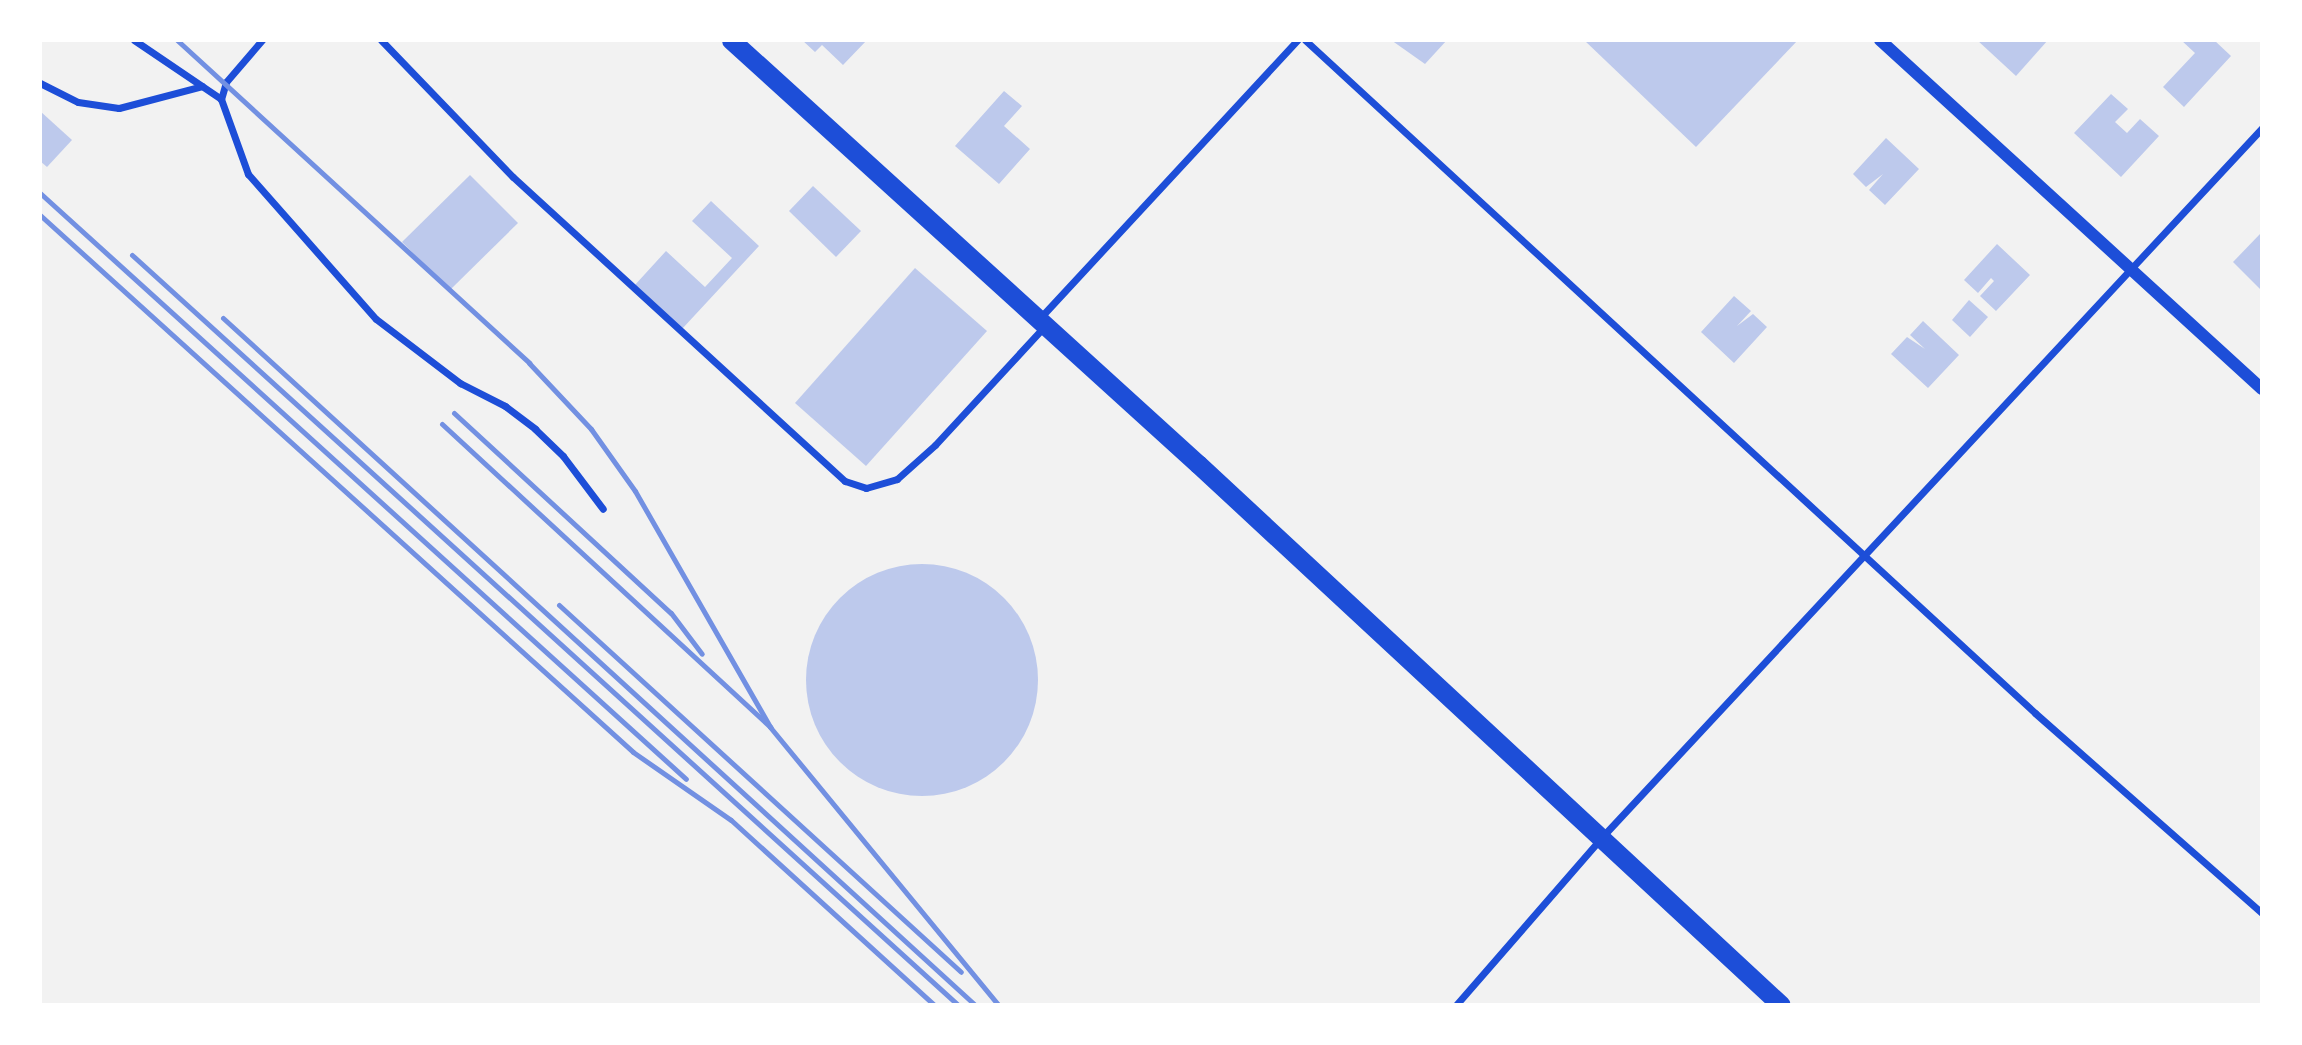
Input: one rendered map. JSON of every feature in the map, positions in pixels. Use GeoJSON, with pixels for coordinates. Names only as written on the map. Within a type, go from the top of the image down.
{"type":"FeatureCollection","features":[{"type":"Feature","properties":{"kind":"highway"},"geometry":{"type":"LineString","coordinates":[[731,40],[1043,322],[1781,1005]]}},
{"type":"Feature","properties":{"kind":"street"},"geometry":{"type":"LineString","coordinates":[[134,40],[221,99],[248,174],[376,319],[460,383],[505,407],[535,429],[563,456],[603,509]]}},
{"type":"Feature","properties":{"kind":"street"},"geometry":{"type":"LineString","coordinates":[[221,99],[226,82],[262,40]]}},
{"type":"Feature","properties":{"kind":"street"},"geometry":{"type":"LineString","coordinates":[[381,40],[513,177],[814,457],[845,481],[866,488],[897,479],[935,445],[1297,40]]}},
{"type":"Feature","properties":{"kind":"street"},"geometry":{"type":"LineString","coordinates":[[1306,40],[2035,713],[2262,913]]}},
{"type":"Feature","properties":{"kind":"street"},"geometry":{"type":"LineString","coordinates":[[1880,40],[2262,388]]}},
{"type":"Feature","properties":{"kind":"street"},"geometry":{"type":"LineString","coordinates":[[40,83],[78,102],[119,108],[202,86]]}},
{"type":"Feature","properties":{"kind":"street"},"geometry":{"type":"LineString","coordinates":[[1456,1005],[1602,837],[1867,556],[2129,267],[2262,128]]}},
{"type":"Feature","properties":{"kind":"building"},"geometry":{"type":"Polygon","coordinates":[[[802,40],[867,40],[843,65],[822,45],[815,52],[802,40]]]}},
{"type":"Feature","properties":{"kind":"building"},"geometry":{"type":"Polygon","coordinates":[[[1391,40],[1447,40],[1425,64],[1391,40]]]}},
{"type":"Feature","properties":{"kind":"building"},"geometry":{"type":"Polygon","coordinates":[[[1584,40],[1798,40],[1696,147],[1584,40]]]}},
{"type":"Feature","properties":{"kind":"building"},"geometry":{"type":"Polygon","coordinates":[[[1977,40],[2048,40],[2016,76],[1977,40]]]}},
{"type":"Feature","properties":{"kind":"building"},"geometry":{"type":"Polygon","coordinates":[[[2181,40],[2214,40],[2231,56],[2184,107],[2163,87],[2195,53],[2181,40]]]}},
{"type":"Feature","properties":{"kind":"building"},"geometry":{"type":"Polygon","coordinates":[[[1004,91],[1022,106],[1004,126],[1030,149],[999,184],[955,146],[1004,91]]]}},
{"type":"Feature","properties":{"kind":"building"},"geometry":{"type":"Polygon","coordinates":[[[2111,94],[2128,109],[2115,122],[2127,133],[2140,119],[2159,136],[2121,177],[2074,133],[2111,94]]]}},
{"type":"Feature","properties":{"kind":"building"},"geometry":{"type":"Polygon","coordinates":[[[40,111],[72,140],[47,167],[40,161],[40,111]]]}},
{"type":"Feature","properties":{"kind":"building"},"geometry":{"type":"Polygon","coordinates":[[[1886,138],[1919,169],[1885,205],[1869,190],[1883,174],[1866,187],[1853,174],[1886,138]]]}},
{"type":"Feature","properties":{"kind":"building"},"geometry":{"type":"Polygon","coordinates":[[[470,175],[518,223],[450,290],[402,242],[470,175]]]}},
{"type":"Feature","properties":{"kind":"building"},"geometry":{"type":"Polygon","coordinates":[[[813,186],[861,231],[836,257],[789,211],[813,186]]]}},
{"type":"Feature","properties":{"kind":"building"},"geometry":{"type":"Polygon","coordinates":[[[711,201],[759,246],[682,329],[634,286],[666,251],[705,287],[732,258],[692,221],[711,201]]]}},
{"type":"Feature","properties":{"kind":"building"},"geometry":{"type":"Polygon","coordinates":[[[2262,235],[2262,291],[2233,262],[2262,235]]]}},
{"type":"Feature","properties":{"kind":"building"},"geometry":{"type":"Polygon","coordinates":[[[1997,244],[2030,275],[1996,311],[1980,296],[1994,281],[1991,278],[1978,293],[1964,280],[1997,244]]]}},
{"type":"Feature","properties":{"kind":"building"},"geometry":{"type":"Polygon","coordinates":[[[915,268],[987,331],[866,466],[795,403],[915,268]]]}},
{"type":"Feature","properties":{"kind":"building"},"geometry":{"type":"Polygon","coordinates":[[[1734,296],[1751,311],[1737,326],[1753,314],[1767,327],[1734,363],[1701,332],[1734,296]]]}},
{"type":"Feature","properties":{"kind":"building"},"geometry":{"type":"Polygon","coordinates":[[[1969,300],[1988,317],[1970,337],[1952,320],[1969,300]]]}},
{"type":"Feature","properties":{"kind":"building"},"geometry":{"type":"Polygon","coordinates":[[[1923,321],[1959,355],[1928,388],[1891,354],[1907,337],[1925,349],[1910,335],[1923,321]]]}},
{"type":"Feature","properties":{"kind":"building"},"geometry":{"type":"Polygon","coordinates":[[[911,564],[933,564],[977,577],[996,590],[1012,606],[1030,635],[1038,680],[1030,725],[1019,745],[996,770],[967,788],[933,796],[911,796],[867,783],[848,770],[832,754],[814,725],[806,691],[806,669],[819,625],[832,606],[848,590],[877,572],[911,564]]]}},
{"type":"Feature","properties":{"kind":"railway"},"geometry":{"type":"LineString","coordinates":[[177,40],[529,363],[591,429],[635,491],[770,727]]}},
{"type":"Feature","properties":{"kind":"railway"},"geometry":{"type":"LineString","coordinates":[[40,193],[686,779]]}},
{"type":"Feature","properties":{"kind":"railway"},"geometry":{"type":"LineString","coordinates":[[40,215],[633,752],[731,820],[934,1005]]}},
{"type":"Feature","properties":{"kind":"railway"},"geometry":{"type":"LineString","coordinates":[[132,255],[958,1005]]}},
{"type":"Feature","properties":{"kind":"railway"},"geometry":{"type":"LineString","coordinates":[[223,318],[975,1005]]}},
{"type":"Feature","properties":{"kind":"railway"},"geometry":{"type":"LineString","coordinates":[[454,413],[671,613],[702,654]]}},
{"type":"Feature","properties":{"kind":"railway"},"geometry":{"type":"LineString","coordinates":[[442,424],[770,727],[998,1005]]}},
{"type":"Feature","properties":{"kind":"railway"},"geometry":{"type":"LineString","coordinates":[[559,605],[961,972]]}}]}
